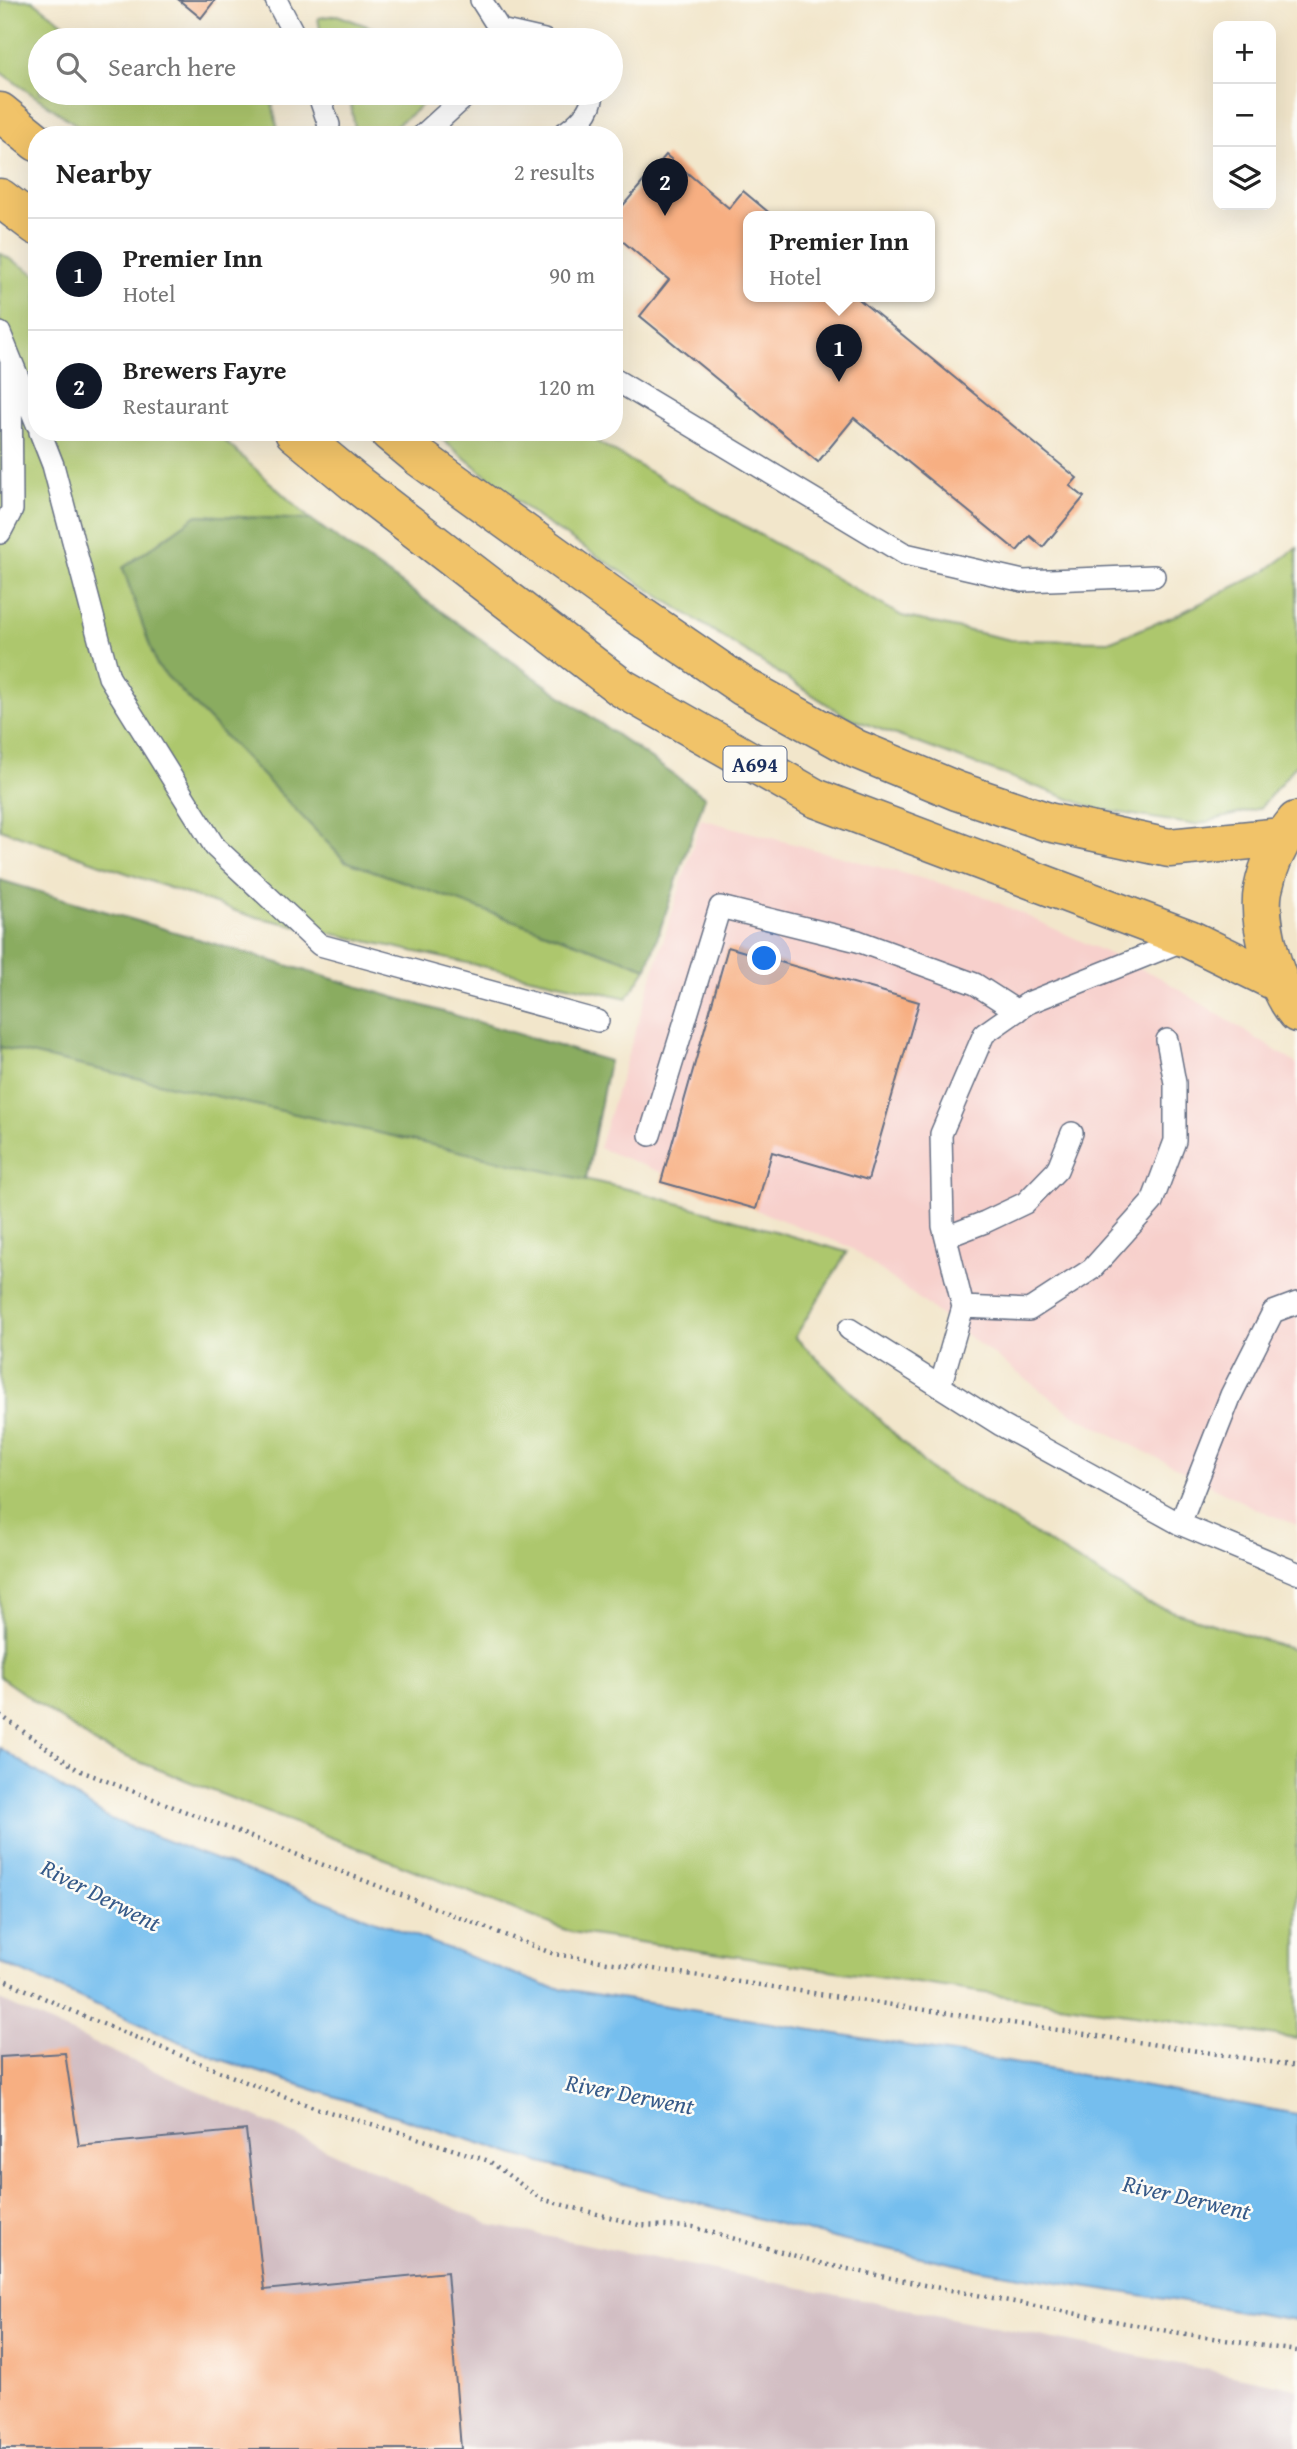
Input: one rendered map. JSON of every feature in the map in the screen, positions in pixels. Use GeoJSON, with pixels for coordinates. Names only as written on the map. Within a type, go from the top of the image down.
{"type":"FeatureCollection","features":[{"type":"Feature","properties":{"kind":"main road"},"geometry":{"type":"LineString","coordinates":[[0,112],[28,135]]}},
{"type":"Feature","properties":{"kind":"main road"},"geometry":{"type":"LineString","coordinates":[[0,198],[28,219]]}},
{"type":"Feature","properties":{"kind":"main road","name":"A694"},"geometry":{"type":"LineString","coordinates":[[305,441],[622,688],[791,784],[828,803],[1189,939],[1288,998]]}},
{"type":"Feature","properties":{"kind":"main road","name":"A694"},"geometry":{"type":"LineString","coordinates":[[400,441],[617,600],[744,687],[856,750],[957,791],[1048,822],[1169,848],[1290,829]]}},
{"type":"Feature","properties":{"kind":"main road","name":"A694"},"geometry":{"type":"LineString","coordinates":[[1288,998],[1265,935],[1263,891],[1290,829]]}},
{"type":"Feature","properties":{"kind":"lane"},"geometry":{"type":"LineString","coordinates":[[276,0],[291,28]]}},
{"type":"Feature","properties":{"kind":"lane"},"geometry":{"type":"LineString","coordinates":[[481,0],[494,28]]}},
{"type":"Feature","properties":{"kind":"lane"},"geometry":{"type":"LineString","coordinates":[[322,105],[329,126]]}},
{"type":"Feature","properties":{"kind":"lane"},"geometry":{"type":"LineString","coordinates":[[433,126],[456,105]]}},
{"type":"Feature","properties":{"kind":"lane"},"geometry":{"type":"LineString","coordinates":[[575,126],[592,105]]}},
{"type":"Feature","properties":{"kind":"lane"},"geometry":{"type":"LineString","coordinates":[[0,332],[28,402]]}},
{"type":"Feature","properties":{"kind":"lane"},"geometry":{"type":"LineString","coordinates":[[0,533],[12,510],[11,360]]}},
{"type":"Feature","properties":{"kind":"lane"},"geometry":{"type":"LineString","coordinates":[[623,384],[905,554],[1023,581],[1154,576]]}},
{"type":"Feature","properties":{"kind":"lane"},"geometry":{"type":"LineString","coordinates":[[44,441],[53,465],[109,677],[215,847],[320,945],[598,1021]]}},
{"type":"Feature","properties":{"kind":"lane"},"geometry":{"type":"LineString","coordinates":[[650,1135],[720,907],[858,941],[975,984],[1022,1007]]}},
{"type":"Feature","properties":{"kind":"lane"},"geometry":{"type":"LineString","coordinates":[[940,1387],[963,1307],[943,1226],[941,1134],[984,1034],[1022,1007],[1189,939]]}},
{"type":"Feature","properties":{"kind":"lane"},"geometry":{"type":"LineString","coordinates":[[963,1307],[1029,1310],[1093,1269],[1152,1202],[1175,1141],[1175,1083],[1167,1040]]}},
{"type":"Feature","properties":{"kind":"lane"},"geometry":{"type":"LineString","coordinates":[[946,1237],[1024,1203],[1057,1170],[1072,1133]]}},
{"type":"Feature","properties":{"kind":"lane"},"geometry":{"type":"LineString","coordinates":[[1181,1524],[1231,1395],[1273,1312],[1297,1303]]}},
{"type":"Feature","properties":{"kind":"lane"},"geometry":{"type":"LineString","coordinates":[[849,1329],[1001,1425],[1181,1524],[1297,1573]]}},
{"type":"Feature","properties":{"kind":"path"},"geometry":{"type":"LineString","coordinates":[[0,1715],[78,1770],[554,1954],[1297,2066]]}},
{"type":"Feature","properties":{"kind":"path"},"geometry":{"type":"LineString","coordinates":[[0,1978],[88,2018],[251,2084],[319,2109],[489,2161],[541,2199],[639,2225],[693,2227],[824,2264],[924,2285],[1173,2332],[1297,2351]]}},
{"type":"Feature","properties":{"kind":"shaded area"},"geometry":{"type":"Polygon","coordinates":[[[701,819],[979,894],[1161,978],[1297,1064],[1297,1525],[1252,1507],[1072,1414],[850,1247],[599,1148],[701,819]]]}},
{"type":"Feature","properties":{"kind":"shaded area"},"geometry":{"type":"Polygon","coordinates":[[[0,2000],[491,2225],[1297,2388],[1297,2449],[0,2449],[0,2000]]]}},
{"type":"Feature","properties":{"kind":"green space"},"geometry":{"type":"Polygon","coordinates":[[[0,0],[32,0],[70,28],[28,28],[28,91],[0,72],[0,0]]]}},
{"type":"Feature","properties":{"kind":"green space"},"geometry":{"type":"Polygon","coordinates":[[[337,15],[372,28],[320,28],[318,18],[337,15]]]}},
{"type":"Feature","properties":{"kind":"green space"},"geometry":{"type":"Polygon","coordinates":[[[48,105],[273,105],[277,126],[78,126],[48,105]]]}},
{"type":"Feature","properties":{"kind":"green space"},"geometry":{"type":"Polygon","coordinates":[[[351,105],[422,105],[394,126],[354,126],[351,105]]]}},
{"type":"Feature","properties":{"kind":"green space"},"geometry":{"type":"Polygon","coordinates":[[[0,253],[28,270],[28,441],[225,441],[311,520],[197,515],[123,568],[157,666],[345,861],[647,968],[627,998],[247,915],[0,829],[0,253]]]}},
{"type":"Feature","properties":{"kind":"green space"},"geometry":{"type":"Polygon","coordinates":[[[444,441],[596,441],[902,616],[1011,640],[1111,641],[1179,614],[1264,572],[1297,548],[1297,764],[1260,808],[1195,825],[1097,809],[847,717],[538,518],[444,441]]]}},
{"type":"Feature","properties":{"kind":"green space"},"geometry":{"type":"Polygon","coordinates":[[[197,515],[311,520],[705,797],[647,968],[345,861],[157,666],[123,568],[197,515]]]}},
{"type":"Feature","properties":{"kind":"green space"},"geometry":{"type":"Polygon","coordinates":[[[0,880],[609,1061],[586,1180],[0,1047],[0,880]]]}},
{"type":"Feature","properties":{"kind":"green space"},"geometry":{"type":"Polygon","coordinates":[[[0,1047],[632,1190],[847,1252],[795,1337],[932,1471],[1147,1603],[1297,1651],[1297,2039],[571,1932],[99,1746],[0,1677],[0,1047]]]}},
{"type":"Feature","properties":{"kind":"water","name":"River Derwent"},"geometry":{"type":"Polygon","coordinates":[[[0,1748],[110,1819],[546,1986],[1031,2066],[1297,2114],[1297,2320],[983,2270],[845,2241],[541,2163],[219,2059],[0,1962],[0,1748]]]}},
{"type":"Feature","properties":{"kind":"building"},"geometry":{"type":"Polygon","coordinates":[[[179,0],[215,0],[201,18],[179,0]]]}},
{"type":"Feature","properties":{"kind":"building"},"geometry":{"type":"Polygon","coordinates":[[[666,155],[729,208],[743,191],[767,211],[743,211],[743,302],[862,302],[1077,478],[1070,486],[1084,497],[1043,547],[1030,536],[1017,551],[854,418],[818,462],[640,316],[669,280],[623,242],[623,205],[666,155]]]}},
{"type":"Feature","properties":{"kind":"building"},"geometry":{"type":"Polygon","coordinates":[[[728,947],[919,1002],[868,1180],[772,1152],[756,1209],[661,1182],[728,947]]]}},
{"type":"Feature","properties":{"kind":"building"},"geometry":{"type":"Polygon","coordinates":[[[65,2053],[79,2146],[246,2130],[264,2290],[447,2272],[461,2449],[0,2449],[0,2057],[65,2053]]]}},
{"type":"Feature","properties":{"kind":"place","name":"Brewers Fayre"},"geometry":{"type":"Point","coordinates":[665,216]}},
{"type":"Feature","properties":{"kind":"place","name":"Premier Inn"},"geometry":{"type":"Point","coordinates":[839,382]}}]}
